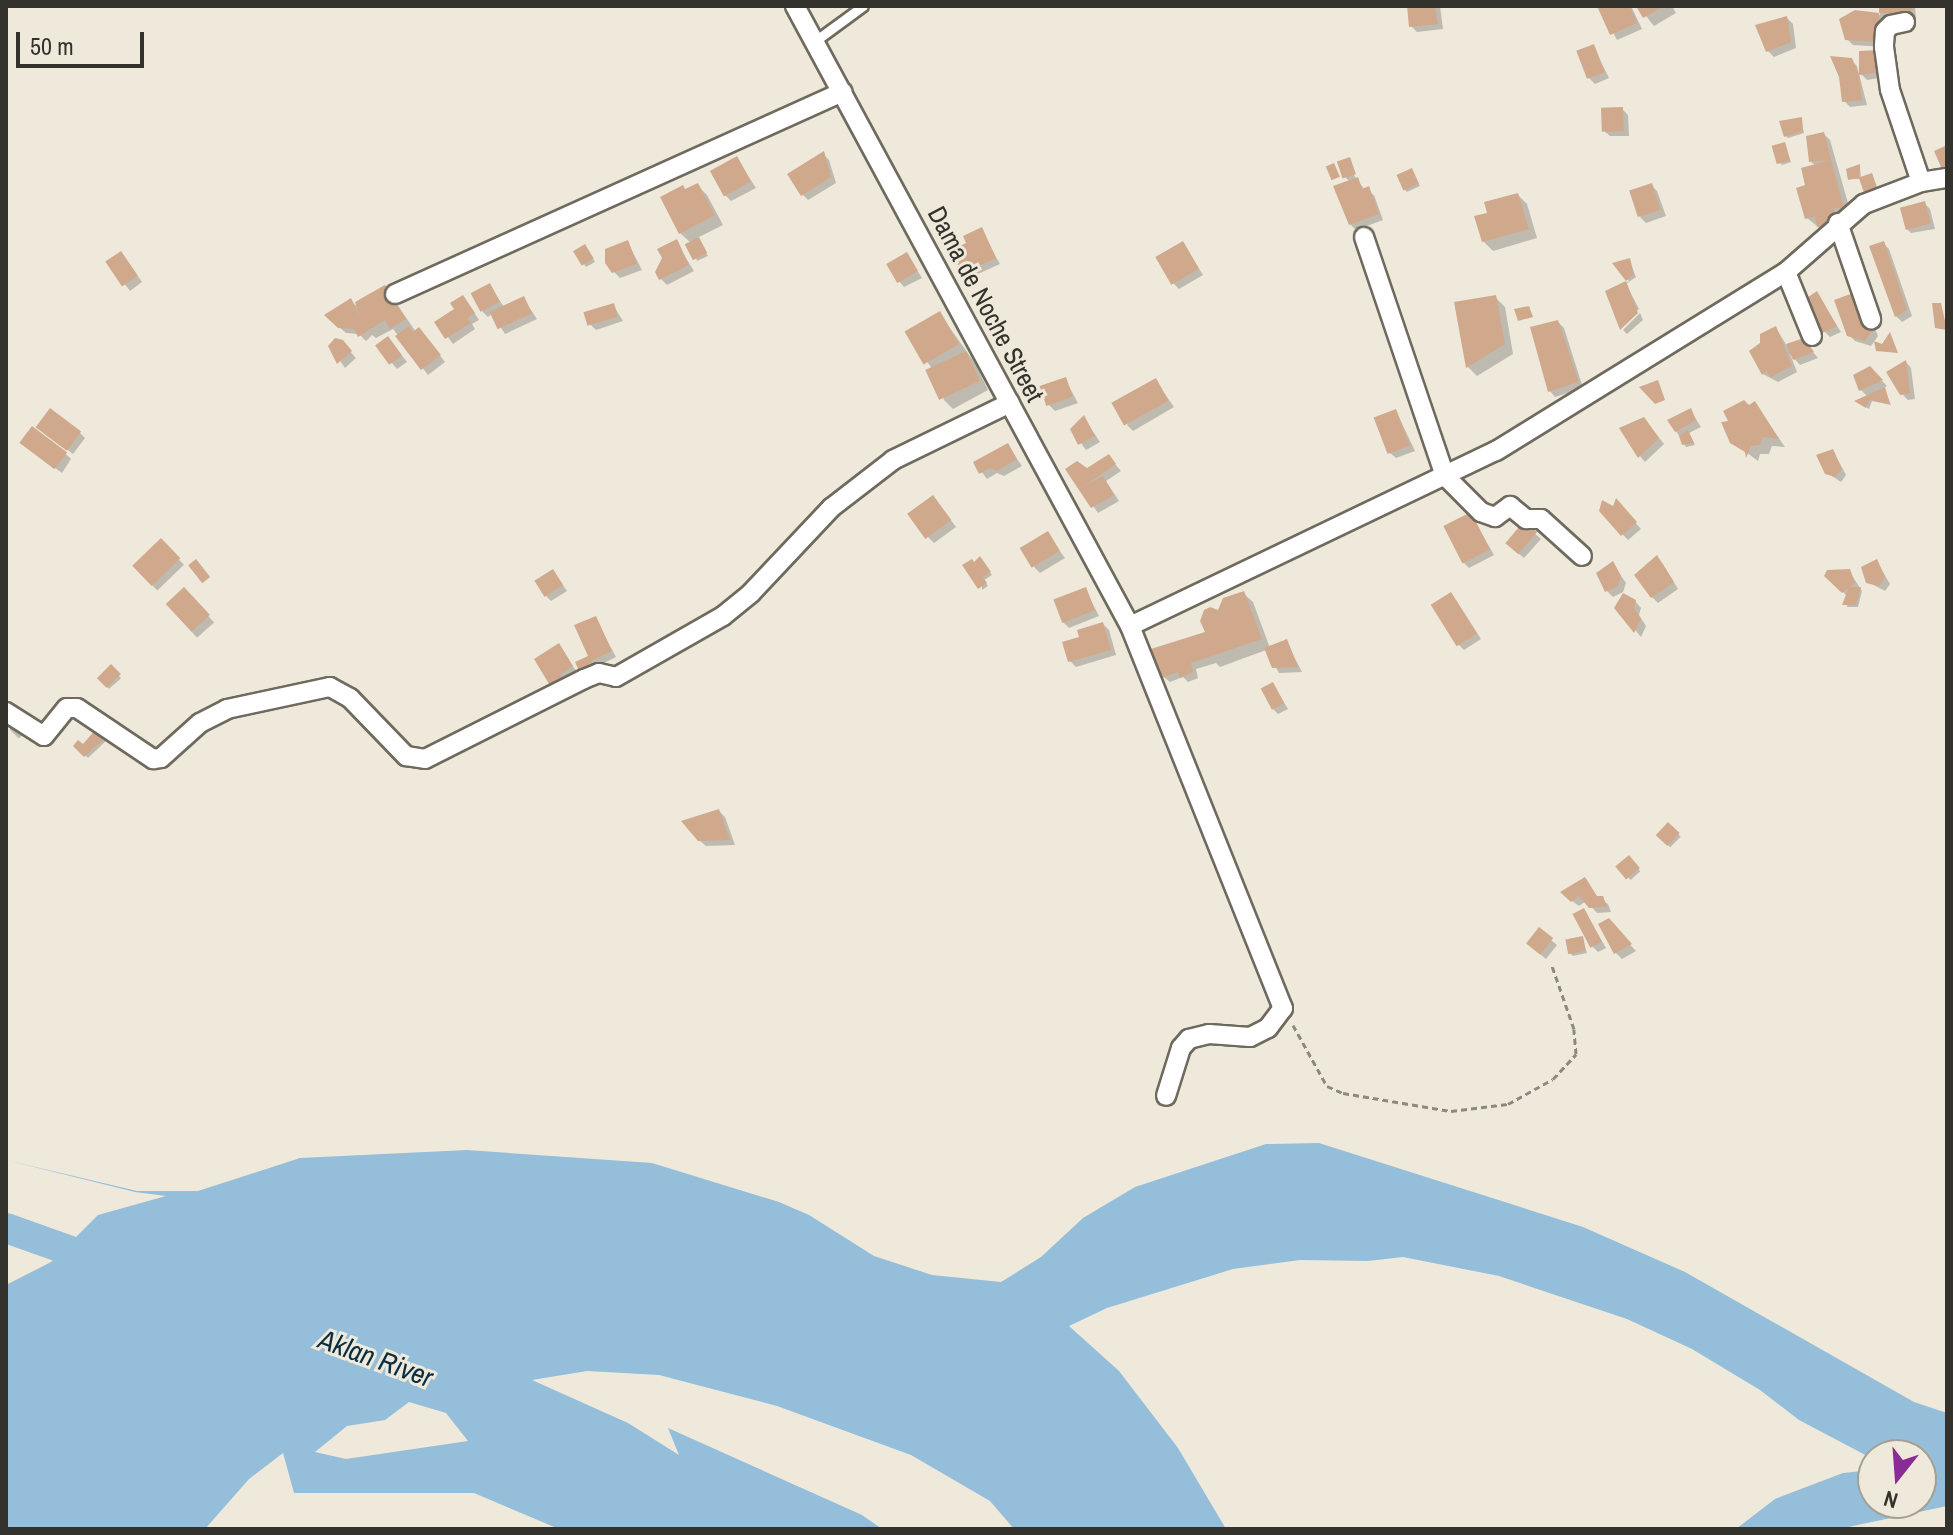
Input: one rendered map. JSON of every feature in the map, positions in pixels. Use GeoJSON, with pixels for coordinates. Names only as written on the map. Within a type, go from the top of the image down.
{"type":"FeatureCollection","features":[{"type":"Feature","properties":{"kind":"street","name":"Dama de Noche Street"},"geometry":{"type":"LineString","coordinates":[[795,6],[1130,626],[1283,1008]]}},
{"type":"Feature","properties":{"kind":"street"},"geometry":{"type":"LineString","coordinates":[[1905,22],[1891,25],[1885,31],[1884,47],[1890,90],[1921,182]]}},
{"type":"Feature","properties":{"kind":"street"},"geometry":{"type":"LineString","coordinates":[[395,294],[843,92]]}},
{"type":"Feature","properties":{"kind":"street"},"geometry":{"type":"LineString","coordinates":[[1130,626],[1496,451],[1786,272],[1838,223],[1864,204],[1921,182],[1947,178]]}},
{"type":"Feature","properties":{"kind":"street"},"geometry":{"type":"LineString","coordinates":[[1838,223],[1871,319]]}},
{"type":"Feature","properties":{"kind":"street"},"geometry":{"type":"LineString","coordinates":[[1364,237],[1445,476],[1481,512],[1495,517],[1512,507],[1526,519],[1541,519],[1582,556]]}},
{"type":"Feature","properties":{"kind":"street"},"geometry":{"type":"LineString","coordinates":[[1786,272],[1812,336]]}},
{"type":"Feature","properties":{"kind":"street"},"geometry":{"type":"LineString","coordinates":[[6,712],[44,736],[67,708],[77,708],[153,759],[161,758],[200,723],[227,709],[330,687],[350,698],[406,756],[425,759],[584,679],[599,673],[616,677],[627,672],[723,616],[751,593],[831,508],[893,460],[1010,403]]}},
{"type":"Feature","properties":{"kind":"street"},"geometry":{"type":"LineString","coordinates":[[1166,1096],[1181,1048],[1189,1039],[1209,1034],[1250,1037],[1268,1028],[1283,1008]]}},
{"type":"Feature","properties":{"kind":"lane"},"geometry":{"type":"LineString","coordinates":[[815,41],[863,6]]}},
{"type":"Feature","properties":{"kind":"path"},"geometry":{"type":"LineString","coordinates":[[1283,1008],[1327,1086],[1357,1096],[1433,1109],[1492,1107],[1508,1104],[1553,1079],[1576,1054],[1574,1029],[1552,966]]}},
{"type":"Feature","properties":{"kind":"water"},"geometry":{"type":"Polygon","coordinates":[[[1319,1143],[1583,1227],[1685,1272],[1914,1402],[1947,1413],[1947,1506],[1937,1508],[1937,1439],[1857,1439],[1857,1451],[1799,1420],[1760,1390],[1692,1349],[1627,1319],[1499,1276],[1403,1257],[1368,1261],[1300,1260],[1233,1269],[1107,1308],[1069,1326],[1119,1371],[1178,1448],[1226,1529],[1014,1529],[990,1501],[911,1455],[777,1406],[659,1375],[587,1371],[532,1380],[628,1423],[679,1455],[668,1428],[862,1515],[882,1529],[559,1529],[474,1493],[294,1493],[283,1453],[249,1479],[205,1529],[6,1529],[6,1285],[51,1262],[98,1215],[166,1196],[135,1192],[6,1160],[137,1191],[198,1191],[300,1158],[467,1150],[652,1163],[779,1202],[809,1215],[874,1256],[932,1275],[1001,1282],[1041,1257],[1083,1218],[1135,1187],[1266,1144],[1319,1143]],[[409,1402],[385,1420],[347,1426],[315,1452],[346,1459],[468,1441],[446,1413],[409,1402]]]}},
{"type":"Feature","properties":{"kind":"water"},"geometry":{"type":"Polygon","coordinates":[[[1857,1472],[1857,1519],[1886,1519],[1839,1529],[1736,1529],[1775,1499],[1843,1473],[1857,1472]]]}},
{"type":"Feature","properties":{"kind":"building"},"geometry":{"type":"Polygon","coordinates":[[[1407,6],[1435,6],[1438,24],[1409,27],[1407,6]]]}},
{"type":"Feature","properties":{"kind":"building"},"geometry":{"type":"Polygon","coordinates":[[[1597,6],[1630,6],[1637,23],[1610,35],[1597,6]]]}},
{"type":"Feature","properties":{"kind":"building"},"geometry":{"type":"Polygon","coordinates":[[[1636,6],[1664,6],[1643,18],[1636,6]]]}},
{"type":"Feature","properties":{"kind":"building"},"geometry":{"type":"Polygon","coordinates":[[[1879,6],[1911,6],[1912,14],[1879,13],[1879,6]]]}},
{"type":"Feature","properties":{"kind":"building"},"geometry":{"type":"Polygon","coordinates":[[[1855,10],[1879,13],[1880,42],[1845,40],[1839,19],[1855,10]]]}},
{"type":"Feature","properties":{"kind":"building"},"geometry":{"type":"Polygon","coordinates":[[[1787,16],[1791,42],[1766,52],[1755,25],[1787,16]]]}},
{"type":"Feature","properties":{"kind":"building"},"geometry":{"type":"Polygon","coordinates":[[[1594,44],[1605,72],[1587,79],[1576,51],[1594,44]]]}},
{"type":"Feature","properties":{"kind":"building"},"geometry":{"type":"Polygon","coordinates":[[[1880,50],[1881,72],[1859,75],[1859,51],[1880,50]]]}},
{"type":"Feature","properties":{"kind":"building"},"geometry":{"type":"Polygon","coordinates":[[[1830,56],[1852,58],[1859,75],[1862,100],[1842,102],[1839,77],[1830,56]]]}},
{"type":"Feature","properties":{"kind":"building"},"geometry":{"type":"Polygon","coordinates":[[[1623,107],[1624,131],[1602,132],[1601,108],[1623,107]]]}},
{"type":"Feature","properties":{"kind":"building"},"geometry":{"type":"Polygon","coordinates":[[[1802,117],[1803,131],[1784,137],[1779,121],[1802,117]]]}},
{"type":"Feature","properties":{"kind":"building"},"geometry":{"type":"Polygon","coordinates":[[[1824,132],[1844,209],[1833,208],[1838,219],[1817,227],[1815,216],[1805,219],[1796,188],[1805,185],[1801,168],[1830,160],[1809,162],[1806,136],[1824,132]]]}},
{"type":"Feature","properties":{"kind":"building"},"geometry":{"type":"Polygon","coordinates":[[[1785,142],[1790,160],[1777,164],[1772,146],[1785,142]]]}},
{"type":"Feature","properties":{"kind":"building"},"geometry":{"type":"Polygon","coordinates":[[[1947,145],[1947,175],[1945,176],[1934,151],[1947,145]]]}},
{"type":"Feature","properties":{"kind":"building"},"geometry":{"type":"Polygon","coordinates":[[[824,151],[831,177],[801,196],[787,174],[824,151]]]}},
{"type":"Feature","properties":{"kind":"building"},"geometry":{"type":"Polygon","coordinates":[[[737,156],[751,181],[724,196],[710,171],[737,156]]]}},
{"type":"Feature","properties":{"kind":"building"},"geometry":{"type":"Polygon","coordinates":[[[1350,157],[1356,174],[1343,179],[1337,162],[1350,157]]]}},
{"type":"Feature","properties":{"kind":"building"},"geometry":{"type":"Polygon","coordinates":[[[1334,163],[1340,177],[1332,180],[1326,167],[1334,163]]]}},
{"type":"Feature","properties":{"kind":"building"},"geometry":{"type":"Polygon","coordinates":[[[1860,164],[1859,178],[1848,180],[1846,169],[1860,164]]]}},
{"type":"Feature","properties":{"kind":"building"},"geometry":{"type":"Polygon","coordinates":[[[1412,168],[1419,184],[1403,190],[1396,175],[1412,168]]]}},
{"type":"Feature","properties":{"kind":"building"},"geometry":{"type":"Polygon","coordinates":[[[1872,173],[1879,193],[1866,197],[1859,178],[1872,173]]]}},
{"type":"Feature","properties":{"kind":"building"},"geometry":{"type":"Polygon","coordinates":[[[1358,177],[1362,189],[1369,186],[1379,214],[1349,225],[1333,186],[1358,177]]]}},
{"type":"Feature","properties":{"kind":"building"},"geometry":{"type":"Polygon","coordinates":[[[698,183],[715,215],[679,234],[660,197],[683,185],[685,189],[698,183]]]}},
{"type":"Feature","properties":{"kind":"building"},"geometry":{"type":"Polygon","coordinates":[[[1652,183],[1661,210],[1638,217],[1629,190],[1652,183]]]}},
{"type":"Feature","properties":{"kind":"building"},"geometry":{"type":"Polygon","coordinates":[[[1518,193],[1529,229],[1482,242],[1474,216],[1487,213],[1484,202],[1518,193]]]}},
{"type":"Feature","properties":{"kind":"building"},"geometry":{"type":"Polygon","coordinates":[[[1925,201],[1931,223],[1906,230],[1900,208],[1925,201]]]}},
{"type":"Feature","properties":{"kind":"building"},"geometry":{"type":"Polygon","coordinates":[[[982,227],[996,258],[962,274],[951,250],[966,243],[963,236],[982,227]]]}},
{"type":"Feature","properties":{"kind":"building"},"geometry":{"type":"Polygon","coordinates":[[[699,237],[707,253],[693,260],[685,244],[699,237]]]}},
{"type":"Feature","properties":{"kind":"building"},"geometry":{"type":"Polygon","coordinates":[[[677,239],[689,265],[659,280],[655,272],[662,258],[657,249],[677,239]]]}},
{"type":"Feature","properties":{"kind":"building"},"geometry":{"type":"Polygon","coordinates":[[[628,240],[637,264],[612,273],[605,263],[605,249],[628,240]]]}},
{"type":"Feature","properties":{"kind":"building"},"geometry":{"type":"Polygon","coordinates":[[[1183,241],[1199,269],[1171,285],[1155,257],[1183,241]]]}},
{"type":"Feature","properties":{"kind":"building"},"geometry":{"type":"Polygon","coordinates":[[[1884,241],[1907,310],[1895,317],[1869,246],[1884,241]]]}},
{"type":"Feature","properties":{"kind":"building"},"geometry":{"type":"Polygon","coordinates":[[[585,244],[594,259],[582,266],[573,251],[585,244]]]}},
{"type":"Feature","properties":{"kind":"building"},"geometry":{"type":"Polygon","coordinates":[[[121,251],[138,276],[122,286],[105,262],[121,251]]]}},
{"type":"Feature","properties":{"kind":"building"},"geometry":{"type":"Polygon","coordinates":[[[907,252],[918,271],[897,283],[886,264],[907,252]]]}},
{"type":"Feature","properties":{"kind":"building"},"geometry":{"type":"Polygon","coordinates":[[[1630,258],[1634,274],[1626,281],[1612,263],[1630,258]]]}},
{"type":"Feature","properties":{"kind":"building"},"geometry":{"type":"Polygon","coordinates":[[[1626,281],[1638,313],[1620,330],[1605,291],[1626,281]]]}},
{"type":"Feature","properties":{"kind":"building"},"geometry":{"type":"Polygon","coordinates":[[[490,283],[500,302],[480,312],[471,293],[490,283]]]}},
{"type":"Feature","properties":{"kind":"building"},"geometry":{"type":"Polygon","coordinates":[[[385,285],[406,319],[390,329],[385,320],[358,337],[354,329],[338,328],[324,315],[351,298],[360,317],[355,302],[385,285]]]}},
{"type":"Feature","properties":{"kind":"building"},"geometry":{"type":"Polygon","coordinates":[[[1817,291],[1837,326],[1822,333],[1801,302],[1817,291]]]}},
{"type":"Feature","properties":{"kind":"building"},"geometry":{"type":"Polygon","coordinates":[[[1856,292],[1873,330],[1865,341],[1847,336],[1834,300],[1856,292]]]}},
{"type":"Feature","properties":{"kind":"building"},"geometry":{"type":"Polygon","coordinates":[[[463,295],[475,313],[467,318],[471,323],[445,339],[434,322],[454,309],[450,303],[463,295]]]}},
{"type":"Feature","properties":{"kind":"building"},"geometry":{"type":"Polygon","coordinates":[[[1496,295],[1505,344],[1466,368],[1454,302],[1496,295]]]}},
{"type":"Feature","properties":{"kind":"building"},"geometry":{"type":"Polygon","coordinates":[[[524,296],[532,313],[498,329],[490,312],[524,296]]]}},
{"type":"Feature","properties":{"kind":"building"},"geometry":{"type":"Polygon","coordinates":[[[614,303],[618,316],[587,326],[583,312],[614,303]]]}},
{"type":"Feature","properties":{"kind":"building"},"geometry":{"type":"Polygon","coordinates":[[[1932,303],[1941,303],[1947,330],[1935,328],[1932,303]]]}},
{"type":"Feature","properties":{"kind":"building"},"geometry":{"type":"Polygon","coordinates":[[[1529,306],[1533,317],[1518,321],[1514,309],[1529,306]]]}},
{"type":"Feature","properties":{"kind":"building"},"geometry":{"type":"Polygon","coordinates":[[[940,311],[959,344],[923,364],[904,332],[940,311]]]}},
{"type":"Feature","properties":{"kind":"building"},"geometry":{"type":"Polygon","coordinates":[[[1558,320],[1579,382],[1548,392],[1530,327],[1558,320]]]}},
{"type":"Feature","properties":{"kind":"building"},"geometry":{"type":"Polygon","coordinates":[[[409,326],[413,332],[419,327],[441,355],[421,370],[395,336],[409,326]]]}},
{"type":"Feature","properties":{"kind":"building"},"geometry":{"type":"Polygon","coordinates":[[[1776,326],[1792,366],[1771,377],[1766,371],[1762,375],[1749,351],[1760,343],[1760,334],[1776,326]]]}},
{"type":"Feature","properties":{"kind":"building"},"geometry":{"type":"Polygon","coordinates":[[[1890,332],[1898,353],[1876,351],[1874,341],[1882,344],[1890,332]]]}},
{"type":"Feature","properties":{"kind":"building"},"geometry":{"type":"Polygon","coordinates":[[[388,336],[402,355],[389,365],[375,345],[388,336]]]}},
{"type":"Feature","properties":{"kind":"building"},"geometry":{"type":"Polygon","coordinates":[[[335,338],[343,340],[352,351],[337,364],[328,346],[335,338]]]}},
{"type":"Feature","properties":{"kind":"building"},"geometry":{"type":"Polygon","coordinates":[[[1804,338],[1814,352],[1793,360],[1786,344],[1804,338]]]}},
{"type":"Feature","properties":{"kind":"building"},"geometry":{"type":"Polygon","coordinates":[[[966,351],[980,381],[939,400],[925,370],[966,351]]]}},
{"type":"Feature","properties":{"kind":"building"},"geometry":{"type":"Polygon","coordinates":[[[1906,360],[1910,393],[1900,395],[1886,372],[1906,360]]]}},
{"type":"Feature","properties":{"kind":"building"},"geometry":{"type":"Polygon","coordinates":[[[1870,366],[1883,380],[1859,391],[1853,375],[1870,366]]]}},
{"type":"Feature","properties":{"kind":"building"},"geometry":{"type":"Polygon","coordinates":[[[1066,377],[1073,397],[1046,406],[1040,386],[1066,377]]]}},
{"type":"Feature","properties":{"kind":"building"},"geometry":{"type":"Polygon","coordinates":[[[1156,378],[1169,401],[1124,425],[1111,403],[1156,378]]]}},
{"type":"Feature","properties":{"kind":"building"},"geometry":{"type":"Polygon","coordinates":[[[1658,380],[1665,400],[1655,404],[1639,387],[1658,380]]]}},
{"type":"Feature","properties":{"kind":"building"},"geometry":{"type":"Polygon","coordinates":[[[1885,387],[1890,404],[1870,400],[1866,408],[1854,401],[1885,387]]]}},
{"type":"Feature","properties":{"kind":"building"},"geometry":{"type":"Polygon","coordinates":[[[1744,400],[1749,405],[1755,401],[1779,439],[1763,437],[1760,445],[1751,446],[1746,458],[1745,452],[1730,443],[1721,422],[1728,421],[1723,411],[1744,400]]]}},
{"type":"Feature","properties":{"kind":"building"},"geometry":{"type":"Polygon","coordinates":[[[50,408],[81,431],[67,451],[36,427],[50,408]]]}},
{"type":"Feature","properties":{"kind":"building"},"geometry":{"type":"Polygon","coordinates":[[[1691,408],[1696,420],[1675,432],[1667,420],[1691,408]]]}},
{"type":"Feature","properties":{"kind":"building"},"geometry":{"type":"Polygon","coordinates":[[[1396,409],[1410,445],[1388,454],[1374,418],[1396,409]]]}},
{"type":"Feature","properties":{"kind":"building"},"geometry":{"type":"Polygon","coordinates":[[[1084,415],[1095,436],[1078,445],[1070,429],[1084,415]]]}},
{"type":"Feature","properties":{"kind":"building"},"geometry":{"type":"Polygon","coordinates":[[[1644,417],[1659,438],[1638,458],[1619,428],[1644,417]]]}},
{"type":"Feature","properties":{"kind":"building"},"geometry":{"type":"Polygon","coordinates":[[[32,426],[67,452],[55,469],[19,443],[32,426]]]}},
{"type":"Feature","properties":{"kind":"building"},"geometry":{"type":"Polygon","coordinates":[[[1688,430],[1694,443],[1682,445],[1679,436],[1688,430]]]}},
{"type":"Feature","properties":{"kind":"building"},"geometry":{"type":"Polygon","coordinates":[[[1008,443],[1017,459],[997,471],[990,468],[979,474],[973,462],[1008,443]]]}},
{"type":"Feature","properties":{"kind":"building"},"geometry":{"type":"Polygon","coordinates":[[[1833,449],[1842,469],[1835,477],[1825,474],[1816,455],[1833,449]]]}},
{"type":"Feature","properties":{"kind":"building"},"geometry":{"type":"Polygon","coordinates":[[[1109,454],[1116,464],[1084,486],[1103,476],[1114,495],[1091,508],[1065,469],[1077,461],[1087,468],[1109,454]]]}},
{"type":"Feature","properties":{"kind":"building"},"geometry":{"type":"Polygon","coordinates":[[[933,495],[951,520],[925,539],[907,514],[933,495]]]}},
{"type":"Feature","properties":{"kind":"building"},"geometry":{"type":"Polygon","coordinates":[[[1616,498],[1637,522],[1621,536],[1599,511],[1602,500],[1613,506],[1616,498]]]}},
{"type":"Feature","properties":{"kind":"building"},"geometry":{"type":"Polygon","coordinates":[[[1471,512],[1490,549],[1462,563],[1443,526],[1471,512]]]}},
{"type":"Feature","properties":{"kind":"building"},"geometry":{"type":"Polygon","coordinates":[[[1524,521],[1537,532],[1518,554],[1505,543],[1524,521]]]}},
{"type":"Feature","properties":{"kind":"building"},"geometry":{"type":"Polygon","coordinates":[[[1048,531],[1060,551],[1032,568],[1020,548],[1048,531]]]}},
{"type":"Feature","properties":{"kind":"building"},"geometry":{"type":"Polygon","coordinates":[[[161,538],[180,558],[152,586],[132,566],[161,538]]]}},
{"type":"Feature","properties":{"kind":"building"},"geometry":{"type":"Polygon","coordinates":[[[1657,555],[1674,582],[1651,598],[1634,575],[1657,555]]]}},
{"type":"Feature","properties":{"kind":"building"},"geometry":{"type":"Polygon","coordinates":[[[980,556],[991,572],[983,577],[987,583],[978,589],[962,565],[972,559],[974,562],[980,556]]]}},
{"type":"Feature","properties":{"kind":"building"},"geometry":{"type":"Polygon","coordinates":[[[196,559],[210,577],[202,583],[188,565],[196,559]]]}},
{"type":"Feature","properties":{"kind":"building"},"geometry":{"type":"Polygon","coordinates":[[[1877,559],[1885,577],[1879,586],[1866,583],[1861,567],[1877,559]]]}},
{"type":"Feature","properties":{"kind":"building"},"geometry":{"type":"Polygon","coordinates":[[[1613,561],[1621,576],[1618,586],[1605,592],[1596,573],[1613,561]]]}},
{"type":"Feature","properties":{"kind":"building"},"geometry":{"type":"Polygon","coordinates":[[[553,569],[563,585],[544,597],[534,581],[553,569]]]}},
{"type":"Feature","properties":{"kind":"building"},"geometry":{"type":"Polygon","coordinates":[[[1850,569],[1855,583],[1842,593],[1824,576],[1827,570],[1850,569]]]}},
{"type":"Feature","properties":{"kind":"building"},"geometry":{"type":"Polygon","coordinates":[[[184,587],[210,615],[192,632],[166,604],[184,587]]]}},
{"type":"Feature","properties":{"kind":"building"},"geometry":{"type":"Polygon","coordinates":[[[1086,587],[1095,610],[1062,623],[1053,600],[1086,587]]]}},
{"type":"Feature","properties":{"kind":"building"},"geometry":{"type":"Polygon","coordinates":[[[1849,587],[1861,587],[1856,605],[1842,605],[1849,587]]]}},
{"type":"Feature","properties":{"kind":"building"},"geometry":{"type":"Polygon","coordinates":[[[1244,591],[1262,639],[1191,663],[1193,672],[1180,678],[1178,672],[1162,678],[1151,649],[1205,632],[1200,621],[1204,610],[1210,607],[1218,610],[1223,598],[1244,591]]]}},
{"type":"Feature","properties":{"kind":"building"},"geometry":{"type":"Polygon","coordinates":[[[1451,592],[1477,634],[1457,646],[1431,605],[1451,592]]]}},
{"type":"Feature","properties":{"kind":"building"},"geometry":{"type":"Polygon","coordinates":[[[1623,593],[1636,600],[1634,608],[1641,619],[1634,633],[1614,608],[1623,593]]]}},
{"type":"Feature","properties":{"kind":"building"},"geometry":{"type":"Polygon","coordinates":[[[596,616],[612,651],[591,661],[594,667],[580,673],[575,662],[588,656],[574,625],[596,616]]]}},
{"type":"Feature","properties":{"kind":"building"},"geometry":{"type":"Polygon","coordinates":[[[1103,622],[1111,650],[1068,662],[1062,642],[1079,637],[1077,630],[1103,622]]]}},
{"type":"Feature","properties":{"kind":"building"},"geometry":{"type":"Polygon","coordinates":[[[1287,639],[1298,667],[1272,668],[1264,648],[1287,639]]]}},
{"type":"Feature","properties":{"kind":"building"},"geometry":{"type":"Polygon","coordinates":[[[559,643],[573,666],[560,674],[564,681],[552,689],[534,659],[559,643]]]}},
{"type":"Feature","properties":{"kind":"building"},"geometry":{"type":"Polygon","coordinates":[[[111,664],[121,674],[107,688],[97,678],[111,664]]]}},
{"type":"Feature","properties":{"kind":"building"},"geometry":{"type":"Polygon","coordinates":[[[1273,682],[1284,703],[1272,710],[1261,689],[1273,682]]]}},
{"type":"Feature","properties":{"kind":"building"},"geometry":{"type":"Polygon","coordinates":[[[97,728],[107,736],[84,757],[73,746],[78,740],[83,744],[97,728]]]}},
{"type":"Feature","properties":{"kind":"building"},"geometry":{"type":"Polygon","coordinates":[[[719,809],[730,840],[698,841],[681,821],[719,809]]]}},
{"type":"Feature","properties":{"kind":"building"},"geometry":{"type":"Polygon","coordinates":[[[1668,822],[1680,833],[1667,846],[1656,835],[1668,822]]]}},
{"type":"Feature","properties":{"kind":"building"},"geometry":{"type":"Polygon","coordinates":[[[1629,855],[1640,868],[1626,880],[1615,867],[1629,855]]]}},
{"type":"Feature","properties":{"kind":"building"},"geometry":{"type":"Polygon","coordinates":[[[1585,877],[1597,896],[1603,896],[1607,907],[1589,908],[1579,896],[1571,902],[1560,892],[1585,877]]]}},
{"type":"Feature","properties":{"kind":"building"},"geometry":{"type":"Polygon","coordinates":[[[1584,908],[1602,942],[1590,948],[1573,914],[1584,908]]]}},
{"type":"Feature","properties":{"kind":"building"},"geometry":{"type":"Polygon","coordinates":[[[1609,918],[1632,944],[1614,954],[1598,924],[1609,918]]]}},
{"type":"Feature","properties":{"kind":"building"},"geometry":{"type":"Polygon","coordinates":[[[1539,927],[1553,938],[1540,955],[1526,944],[1539,927]]]}},
{"type":"Feature","properties":{"kind":"building"},"geometry":{"type":"Polygon","coordinates":[[[1583,936],[1586,951],[1568,954],[1565,939],[1583,936]]]}},
{"type":"Feature","properties":{"kind":"waterway","name":"Aklan River"},"geometry":{"type":"LineString","coordinates":[[6,1228],[102,1262]]}}]}
